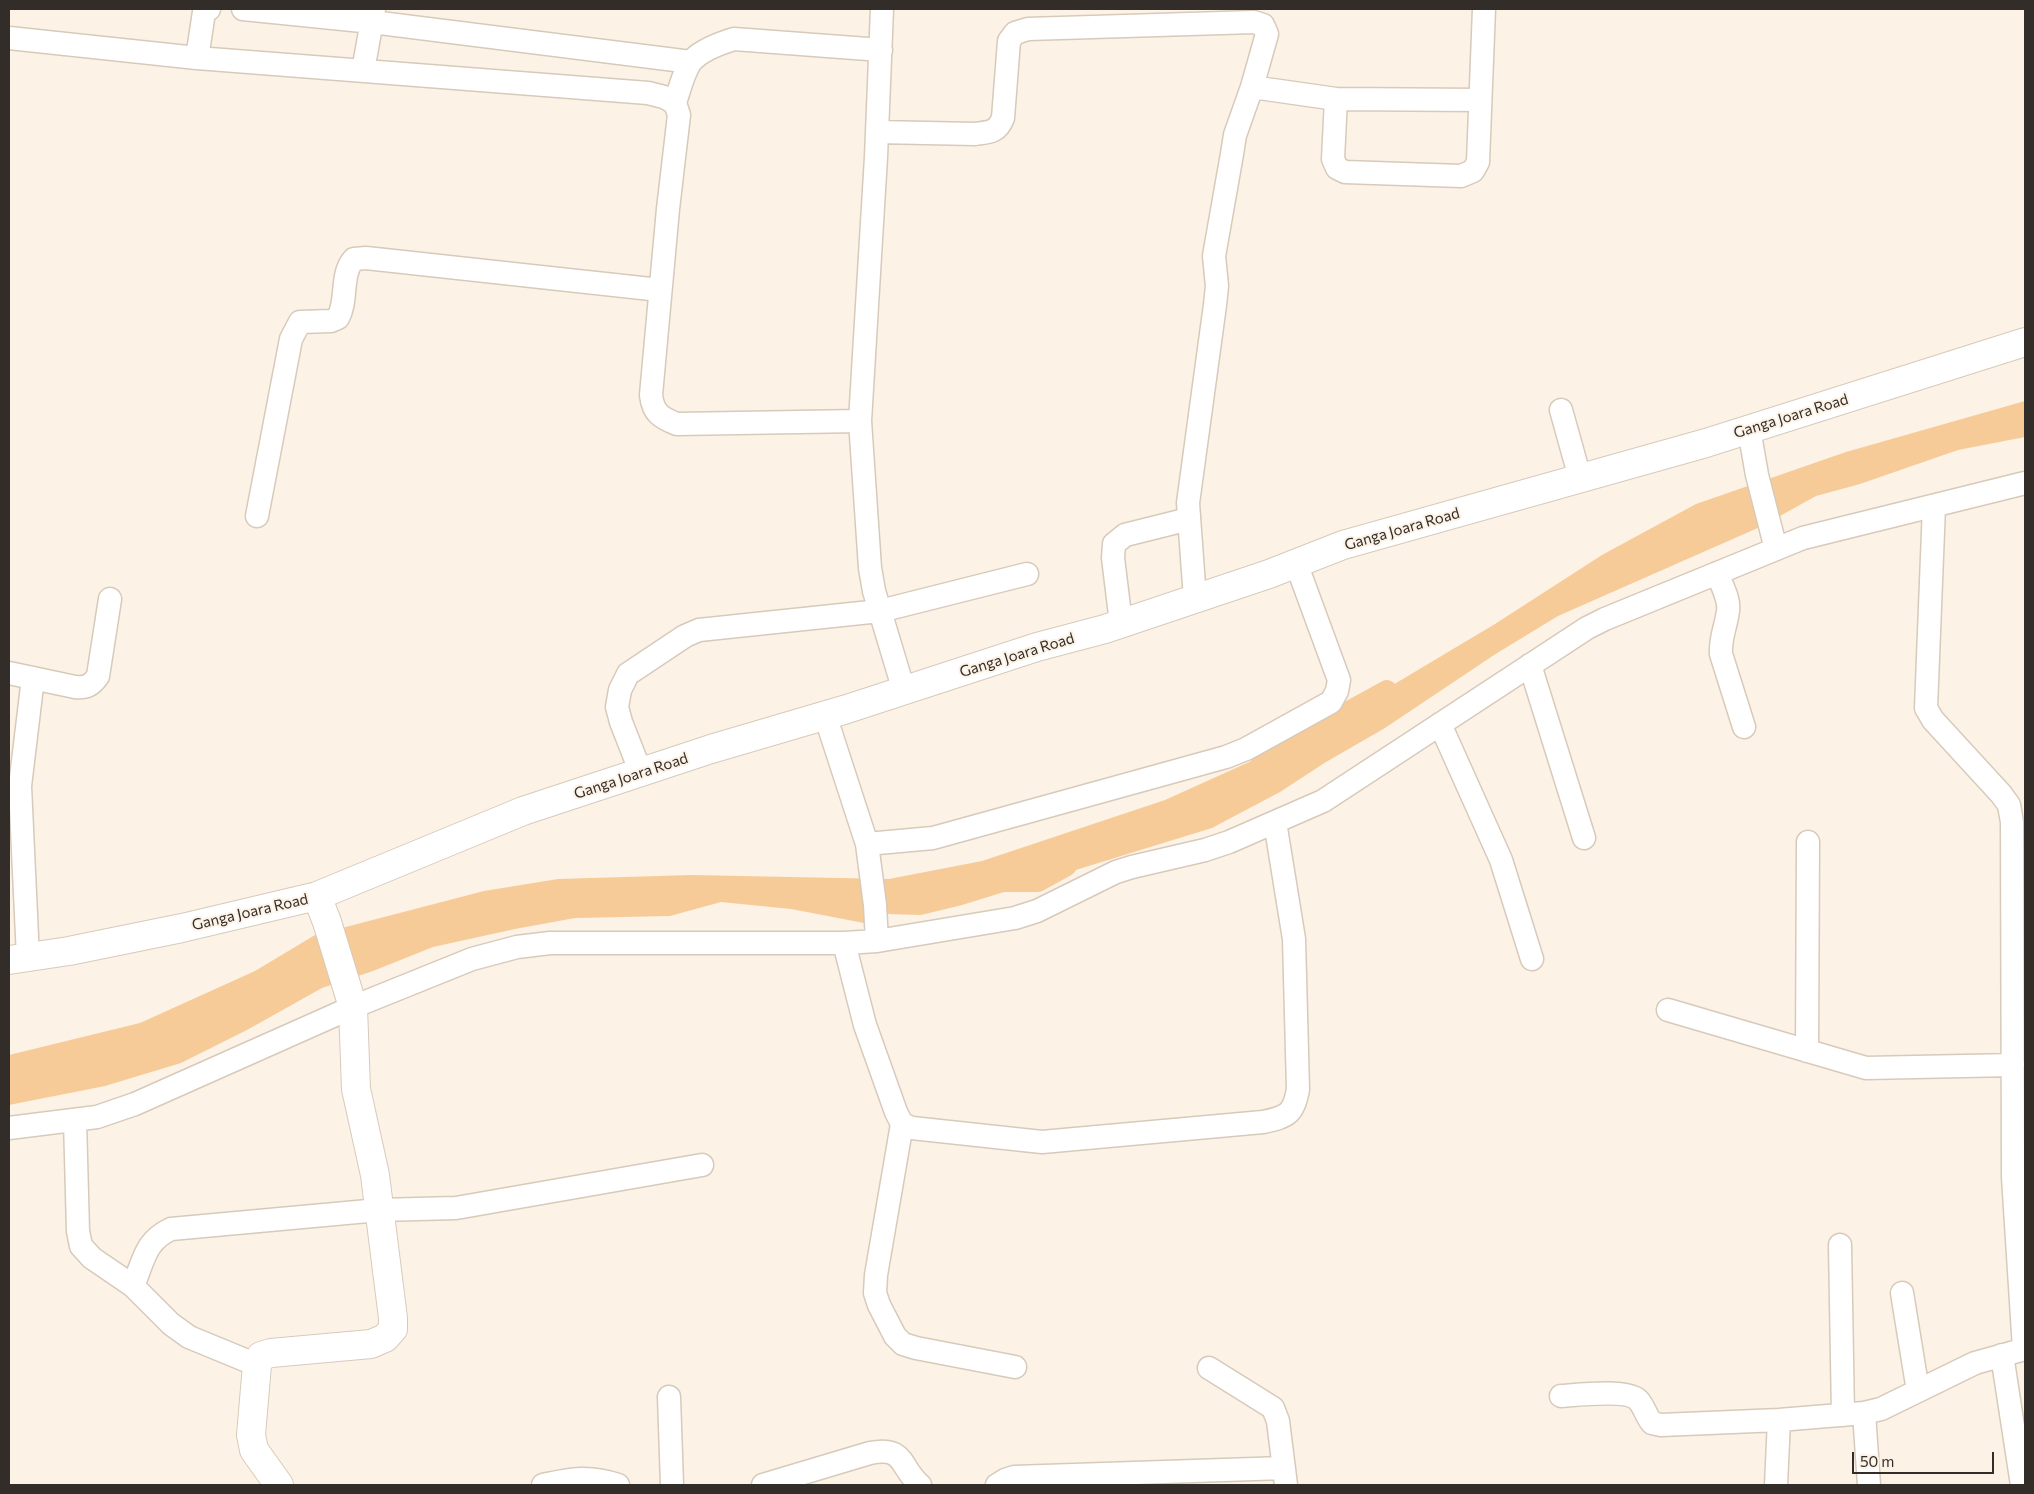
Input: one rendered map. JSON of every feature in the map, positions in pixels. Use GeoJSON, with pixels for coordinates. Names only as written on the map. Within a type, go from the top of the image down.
{"type":"FeatureCollection","features":[{"type":"Feature","properties":{"kind":"main road","name":"Ganga Joara Road"},"geometry":{"type":"LineString","coordinates":[[18,959],[182,928],[316,896],[523,812],[711,749],[1121,623],[1195,599],[1343,545],[1749,429],[2025,342]]}},
{"type":"Feature","properties":{"kind":"main road"},"geometry":{"type":"LineString","coordinates":[[279,1485],[254,1450],[251,1435],[257,1365],[261,1356],[271,1353],[371,1344],[385,1338],[393,1330],[375,1175],[356,1089],[351,999],[327,922],[316,896]]}},
{"type":"Feature","properties":{"kind":"street"},"geometry":{"type":"LineString","coordinates":[[196,58],[204,12],[209,9]]}},
{"type":"Feature","properties":{"kind":"street"},"geometry":{"type":"LineString","coordinates":[[243,9],[373,15],[691,62]]}},
{"type":"Feature","properties":{"kind":"street"},"geometry":{"type":"LineString","coordinates":[[882,9],[877,132],[860,421],[870,568],[880,611],[904,691]]}},
{"type":"Feature","properties":{"kind":"street"},"geometry":{"type":"LineString","coordinates":[[1336,99],[1333,159],[1337,168],[1345,172],[1461,176],[1473,171],[1478,162],[1484,9]]}},
{"type":"Feature","properties":{"kind":"street"},"geometry":{"type":"LineString","coordinates":[[363,71],[373,15]]}},
{"type":"Feature","properties":{"kind":"street"},"geometry":{"type":"LineString","coordinates":[[877,132],[975,134],[990,132],[1000,127],[1003,118],[1009,42],[1015,33],[1028,29],[1225,16],[1263,25],[1267,34],[1252,87],[1235,135],[1216,244],[1215,305],[1189,482],[1188,503],[1195,599]]}},
{"type":"Feature","properties":{"kind":"street"},"geometry":{"type":"LineString","coordinates":[[9,38],[196,58],[648,94],[664,97],[675,103]]}},
{"type":"Feature","properties":{"kind":"street"},"geometry":{"type":"LineString","coordinates":[[860,421],[677,424],[663,419],[652,406],[651,395],[679,115],[675,103],[691,62],[722,43],[734,39],[881,50]]}},
{"type":"Feature","properties":{"kind":"street"},"geometry":{"type":"LineString","coordinates":[[1252,87],[1336,99],[1480,100]]}},
{"type":"Feature","properties":{"kind":"street"},"geometry":{"type":"LineString","coordinates":[[257,516],[291,339],[300,322],[338,318],[344,309],[348,266],[354,259],[660,290]]}},
{"type":"Feature","properties":{"kind":"street"},"geometry":{"type":"LineString","coordinates":[[1561,410],[1580,478]]}},
{"type":"Feature","properties":{"kind":"street"},"geometry":{"type":"LineString","coordinates":[[1749,429],[1757,475],[1776,549]]}},
{"type":"Feature","properties":{"kind":"street"},"geometry":{"type":"LineString","coordinates":[[9,1128],[97,1117],[134,1104],[351,999],[472,959],[517,947],[550,943],[844,943],[877,941],[1015,918],[1036,911],[1116,872],[1205,850],[1323,801],[1587,628],[1605,619],[1803,538],[2025,483]]}},
{"type":"Feature","properties":{"kind":"street"},"geometry":{"type":"LineString","coordinates":[[1561,1396],[1632,1395],[1638,1400],[1652,1423],[1661,1425],[1779,1420],[1853,1414],[1881,1409],[1975,1363],[2025,1349],[2013,1177],[2012,1065],[2019,891],[2012,822],[2009,805],[2001,794],[1933,720],[1926,708],[1934,506]]}},
{"type":"Feature","properties":{"kind":"street"},"geometry":{"type":"LineString","coordinates":[[1121,623],[1113,558],[1114,544],[1125,535],[1189,519]]}},
{"type":"Feature","properties":{"kind":"street"},"geometry":{"type":"LineString","coordinates":[[867,844],[933,838],[1226,757],[1246,749],[1331,702],[1337,691],[1338,680],[1296,563]]}},
{"type":"Feature","properties":{"kind":"street"},"geometry":{"type":"LineString","coordinates":[[1717,573],[1728,603],[1720,642],[1721,654],[1744,726]]}},
{"type":"Feature","properties":{"kind":"street"},"geometry":{"type":"LineString","coordinates":[[641,773],[617,707],[620,690],[628,674],[685,636],[699,630],[880,611],[1027,574]]}},
{"type":"Feature","properties":{"kind":"street"},"geometry":{"type":"LineString","coordinates":[[9,673],[74,687],[83,688],[92,684],[98,676],[110,599]]}},
{"type":"Feature","properties":{"kind":"street"},"geometry":{"type":"LineString","coordinates":[[1530,665],[1584,838]]}},
{"type":"Feature","properties":{"kind":"street"},"geometry":{"type":"LineString","coordinates":[[18,959],[20,786],[32,678]]}},
{"type":"Feature","properties":{"kind":"street"},"geometry":{"type":"LineString","coordinates":[[825,715],[867,844],[875,905],[877,941]]}},
{"type":"Feature","properties":{"kind":"street"},"geometry":{"type":"LineString","coordinates":[[1440,724],[1496,846],[1532,959]]}},
{"type":"Feature","properties":{"kind":"street"},"geometry":{"type":"LineString","coordinates":[[902,1124],[912,1128],[1042,1142],[1263,1122],[1279,1119],[1290,1113],[1296,1103],[1298,1089],[1296,959],[1275,822]]}},
{"type":"Feature","properties":{"kind":"street"},"geometry":{"type":"LineString","coordinates":[[1807,1051],[1808,842]]}},
{"type":"Feature","properties":{"kind":"street"},"geometry":{"type":"LineString","coordinates":[[844,943],[865,1025],[902,1124],[876,1275],[875,1293],[879,1305],[895,1336],[903,1344],[1015,1367]]}},
{"type":"Feature","properties":{"kind":"street"},"geometry":{"type":"LineString","coordinates":[[1668,1010],[1866,1068],[2012,1065]]}},
{"type":"Feature","properties":{"kind":"street"},"geometry":{"type":"LineString","coordinates":[[74,1120],[78,1231],[81,1246],[92,1258],[133,1286],[171,1324],[189,1337],[257,1365]]}},
{"type":"Feature","properties":{"kind":"street"},"geometry":{"type":"LineString","coordinates":[[133,1286],[150,1245],[158,1235],[171,1229],[379,1210],[473,1206],[702,1165]]}},
{"type":"Feature","properties":{"kind":"street"},"geometry":{"type":"LineString","coordinates":[[1840,1245],[1853,1414],[1869,1485]]}},
{"type":"Feature","properties":{"kind":"street"},"geometry":{"type":"LineString","coordinates":[[1902,1293],[1918,1391]]}},
{"type":"Feature","properties":{"kind":"street"},"geometry":{"type":"LineString","coordinates":[[2002,1355],[2022,1485]]}},
{"type":"Feature","properties":{"kind":"street"},"geometry":{"type":"LineString","coordinates":[[997,1485],[1014,1477],[1285,1477],[1278,1421],[1273,1408],[1209,1368]]}},
{"type":"Feature","properties":{"kind":"street"},"geometry":{"type":"LineString","coordinates":[[669,1396],[672,1485]]}},
{"type":"Feature","properties":{"kind":"street"},"geometry":{"type":"LineString","coordinates":[[1776,1485],[1779,1420]]}},
{"type":"Feature","properties":{"kind":"street"},"geometry":{"type":"LineString","coordinates":[[775,1483],[884,1450],[892,1452],[903,1462],[915,1481],[920,1485]]}},
{"type":"Feature","properties":{"kind":"street"},"geometry":{"type":"LineString","coordinates":[[551,1484],[588,1478],[601,1479],[618,1485]]}},
{"type":"Feature","properties":{"kind":"shaded area"},"geometry":{"type":"Polygon","coordinates":[[[2025,401],[2025,437],[1958,450],[1860,484],[1816,496],[1760,527],[1558,616],[1494,655],[1385,728],[1326,762],[1280,792],[1212,828],[962,905],[921,915],[887,914],[864,923],[791,909],[721,902],[670,916],[575,918],[433,947],[373,971],[322,988],[247,1030],[181,1063],[105,1086],[9,1105],[9,1055],[140,1023],[255,971],[315,935],[484,891],[558,879],[692,875],[889,879],[982,861],[1165,800],[1309,735],[1495,624],[1602,555],[1696,504],[1846,452],[2025,401]]]}},
{"type":"Feature","properties":{"kind":"waterway"},"geometry":{"type":"LineString","coordinates":[[1261,759],[1387,690]]}},
{"type":"Feature","properties":{"kind":"waterway"},"geometry":{"type":"LineString","coordinates":[[1005,882],[1038,882],[1067,866]]}}]}
